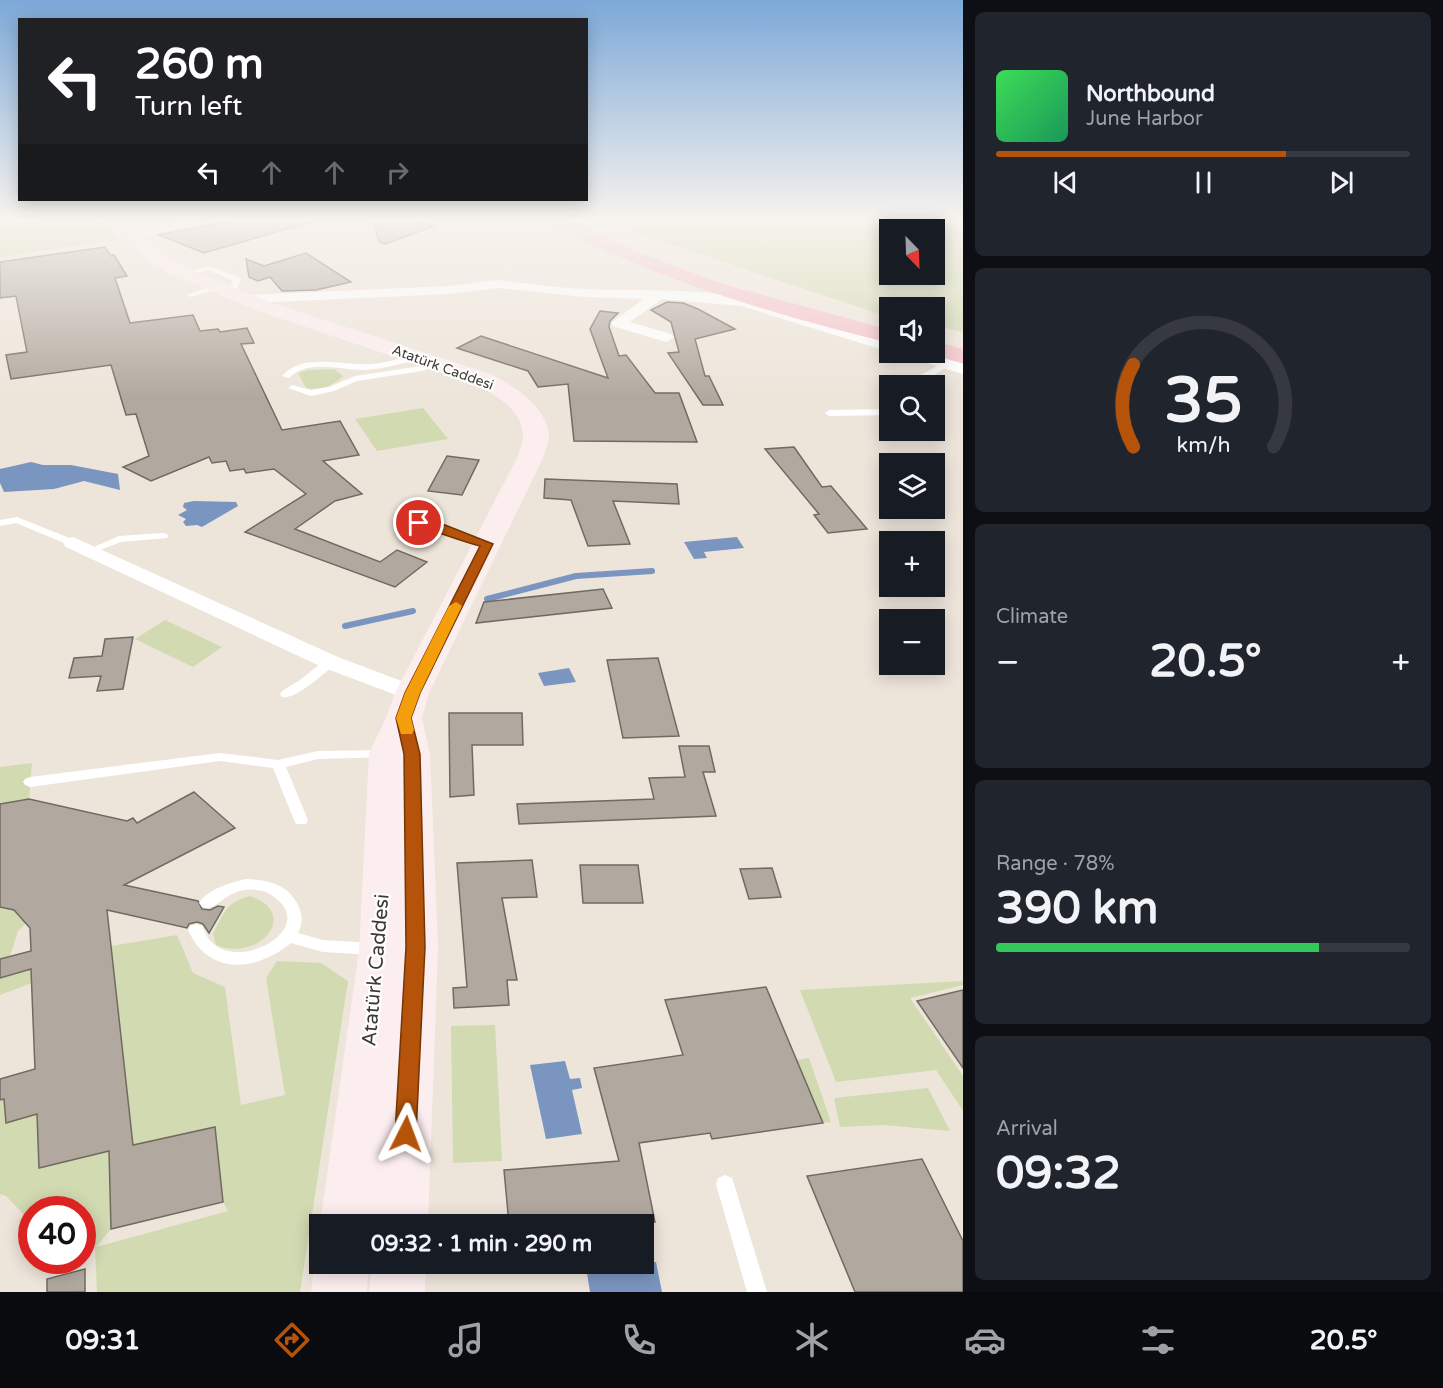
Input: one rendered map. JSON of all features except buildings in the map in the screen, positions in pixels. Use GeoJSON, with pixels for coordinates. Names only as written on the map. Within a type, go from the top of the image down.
{"type":"FeatureCollection","features":[{"type":"Feature","properties":{"kind":"highway"},"geometry":{"type":"LineString","coordinates":[[686,277],[879,334]]}},
{"type":"Feature","properties":{"kind":"highway"},"geometry":{"type":"LineString","coordinates":[[737,277],[879,320]]}},
{"type":"Feature","properties":{"kind":"highway"},"geometry":{"type":"LineString","coordinates":[[945,337],[963,341]]}},
{"type":"Feature","properties":{"kind":"street","name":"Atatürk Caddesi"},"geometry":{"type":"LineString","coordinates":[[179,277],[186,284],[230,293],[483,379],[509,393],[527,412],[537,435],[530,458],[487,544],[404,729],[398,948],[401,1214]]}},
{"type":"Feature","properties":{"kind":"street"},"geometry":{"type":"LineString","coordinates":[[230,293],[449,291],[497,284],[586,293],[659,295],[743,302],[879,345]]}},
{"type":"Feature","properties":{"kind":"street"},"geometry":{"type":"LineString","coordinates":[[659,295],[618,322],[666,337]]}},
{"type":"Feature","properties":{"kind":"street"},"geometry":{"type":"LineString","coordinates":[[765,302],[784,316]]}},
{"type":"Feature","properties":{"kind":"street"},"geometry":{"type":"LineString","coordinates":[[947,356],[963,369]]}},
{"type":"Feature","properties":{"kind":"street"},"geometry":{"type":"LineString","coordinates":[[82,547],[330,662],[404,729]]}},
{"type":"Feature","properties":{"kind":"street","name":"Atatürk Caddesi"},"geometry":{"type":"LineString","coordinates":[[349,1214],[398,948]]}},
{"type":"Feature","properties":{"kind":"street"},"geometry":{"type":"LineString","coordinates":[[339,1292],[341,1274]]}},
{"type":"Feature","properties":{"kind":"street"},"geometry":{"type":"LineString","coordinates":[[397,1292],[398,1274]]}},
{"type":"Feature","properties":{"kind":"lane"},"geometry":{"type":"LineString","coordinates":[[925,375],[947,356]]}},
{"type":"Feature","properties":{"kind":"lane"},"geometry":{"type":"LineString","coordinates":[[286,376],[299,367],[321,364],[348,367],[427,359]]}},
{"type":"Feature","properties":{"kind":"lane"},"geometry":{"type":"LineString","coordinates":[[292,388],[311,393],[331,389],[355,379],[422,368],[427,359]]}},
{"type":"Feature","properties":{"kind":"lane"},"geometry":{"type":"LineString","coordinates":[[829,413],[879,412]]}},
{"type":"Feature","properties":{"kind":"lane"},"geometry":{"type":"LineString","coordinates":[[398,518],[441,528],[459,537],[487,544]]}},
{"type":"Feature","properties":{"kind":"lane"},"geometry":{"type":"LineString","coordinates":[[0,523],[17,520],[82,547],[119,539],[163,536]]}},
{"type":"Feature","properties":{"kind":"lane"},"geometry":{"type":"LineString","coordinates":[[286,694],[330,662]]}},
{"type":"Feature","properties":{"kind":"lane"},"geometry":{"type":"LineString","coordinates":[[30,782],[220,757],[278,764],[318,755],[404,729]]}},
{"type":"Feature","properties":{"kind":"lane"},"geometry":{"type":"LineString","coordinates":[[278,764],[301,820]]}},
{"type":"Feature","properties":{"kind":"lane"},"geometry":{"type":"LineString","coordinates":[[196,930],[202,944],[217,955],[237,959],[260,956],[276,948],[289,936],[296,917],[290,900],[274,888],[251,884],[226,890],[207,903]]}},
{"type":"Feature","properties":{"kind":"lane"},"geometry":{"type":"LineString","coordinates":[[289,936],[323,946],[398,948]]}},
{"type":"Feature","properties":{"kind":"lane"},"geometry":{"type":"LineString","coordinates":[[725,1184],[757,1292]]}},
{"type":"Feature","properties":{"kind":"green space"},"geometry":{"type":"Polygon","coordinates":[[[770,277],[879,277],[879,285],[945,285],[945,277],[963,277],[963,332],[945,328],[945,297],[879,297],[879,314],[770,277]]]}},
{"type":"Feature","properties":{"kind":"green space"},"geometry":{"type":"Polygon","coordinates":[[[334,369],[343,376],[331,385],[316,389],[306,388],[298,373],[308,370],[334,369]]]}},
{"type":"Feature","properties":{"kind":"green space"},"geometry":{"type":"Polygon","coordinates":[[[423,408],[448,439],[377,451],[355,419],[423,408]]]}},
{"type":"Feature","properties":{"kind":"green space"},"geometry":{"type":"Polygon","coordinates":[[[165,620],[222,647],[193,667],[135,639],[165,620]]]}},
{"type":"Feature","properties":{"kind":"green space"},"geometry":{"type":"Polygon","coordinates":[[[32,763],[29,799],[0,805],[0,767],[32,763]]]}},
{"type":"Feature","properties":{"kind":"green space"},"geometry":{"type":"Polygon","coordinates":[[[250,896],[265,904],[273,914],[273,924],[268,934],[259,942],[246,947],[232,949],[216,945],[213,934],[227,909],[242,898],[250,896]]]}},
{"type":"Feature","properties":{"kind":"green space"},"geometry":{"type":"Polygon","coordinates":[[[0,907],[14,910],[26,923],[18,931],[10,956],[0,959],[0,907]]]}},
{"type":"Feature","properties":{"kind":"green space"},"geometry":{"type":"Polygon","coordinates":[[[177,935],[193,973],[225,987],[241,1105],[285,1095],[266,978],[277,961],[321,963],[348,981],[312,1214],[309,1214],[309,1234],[300,1292],[97,1292],[96,1247],[228,1211],[223,1202],[215,1127],[133,1145],[111,946],[177,935]]]}},
{"type":"Feature","properties":{"kind":"green space"},"geometry":{"type":"Polygon","coordinates":[[[31,969],[32,983],[0,995],[0,978],[31,969]]]}},
{"type":"Feature","properties":{"kind":"green space"},"geometry":{"type":"Polygon","coordinates":[[[963,981],[963,985],[910,998],[963,1076],[963,1111],[936,1070],[836,1082],[800,990],[963,981]]]}},
{"type":"Feature","properties":{"kind":"green space"},"geometry":{"type":"Polygon","coordinates":[[[495,1025],[502,1161],[453,1163],[451,1026],[495,1025]]]}},
{"type":"Feature","properties":{"kind":"green space"},"geometry":{"type":"Polygon","coordinates":[[[809,1058],[831,1122],[823,1123],[797,1060],[809,1058]]]}},
{"type":"Feature","properties":{"kind":"green space"},"geometry":{"type":"Polygon","coordinates":[[[928,1088],[950,1131],[884,1125],[840,1127],[834,1098],[928,1088]]]}},
{"type":"Feature","properties":{"kind":"green space"},"geometry":{"type":"Polygon","coordinates":[[[4,1099],[6,1123],[37,1114],[109,1151],[111,1229],[96,1247],[96,1196],[18,1196],[18,1208],[6,1196],[0,1194],[0,1101],[4,1099]]]}},
{"type":"Feature","properties":{"kind":"water"},"geometry":{"type":"Polygon","coordinates":[[[31,462],[43,465],[71,465],[118,474],[120,490],[84,481],[54,489],[4,492],[0,483],[0,469],[31,462]]]}},
{"type":"Feature","properties":{"kind":"water"},"geometry":{"type":"Polygon","coordinates":[[[194,501],[236,502],[238,506],[202,527],[186,526],[183,522],[186,519],[178,515],[187,510],[183,507],[184,503],[194,501]]]}},
{"type":"Feature","properties":{"kind":"water"},"geometry":{"type":"Polygon","coordinates":[[[737,537],[744,548],[704,552],[707,558],[694,559],[684,542],[737,537]]]}},
{"type":"Feature","properties":{"kind":"water"},"geometry":{"type":"Polygon","coordinates":[[[569,668],[576,682],[544,686],[538,673],[569,668]]]}},
{"type":"Feature","properties":{"kind":"water"},"geometry":{"type":"Polygon","coordinates":[[[565,1061],[570,1079],[580,1078],[582,1088],[572,1090],[582,1134],[546,1139],[530,1065],[565,1061]]]}},
{"type":"Feature","properties":{"kind":"water"},"geometry":{"type":"Polygon","coordinates":[[[654,1262],[656,1262],[662,1292],[590,1292],[587,1274],[654,1274],[654,1262]]]}},
{"type":"Feature","properties":{"kind":"waterway"},"geometry":{"type":"LineString","coordinates":[[487,599],[576,576],[652,571]]}},
{"type":"Feature","properties":{"kind":"waterway"},"geometry":{"type":"LineString","coordinates":[[345,626],[413,611]]}},
{"type":"Feature","properties":{"kind":"slow traffic"},"geometry":{"type":"LineString","coordinates":[[407,730],[404,718],[412,693],[456,606]]}},
{"type":"Feature","properties":{"kind":"route"},"geometry":{"type":"LineString","coordinates":[[406,1134],[416,947],[412,754],[404,718],[412,693],[487,544],[419,523]]}}]}
